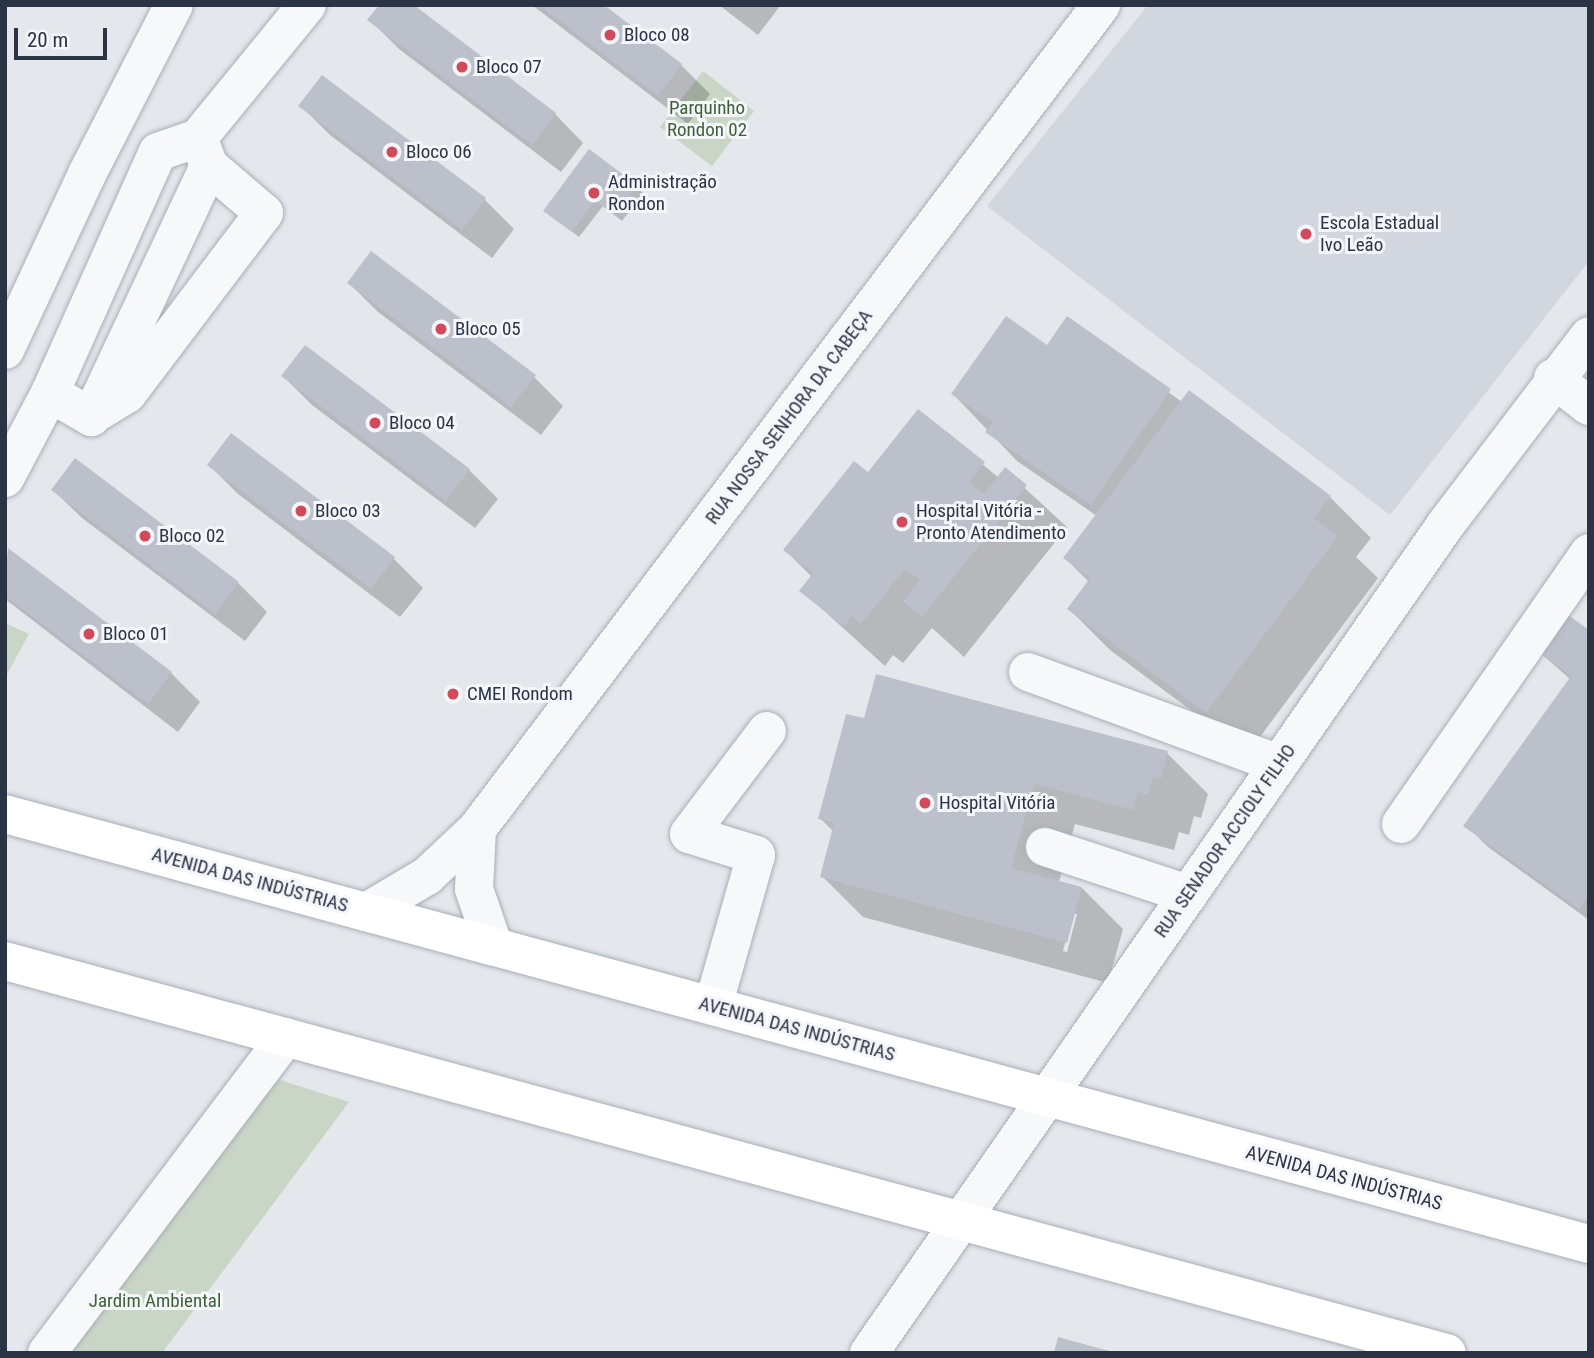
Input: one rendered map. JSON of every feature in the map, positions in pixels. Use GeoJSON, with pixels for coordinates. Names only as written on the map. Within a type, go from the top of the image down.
{"type":"FeatureCollection","features":[{"type":"Feature","properties":{"kind":"main road","name":"AVENIDA DAS INDÚSTRIAS"},"geometry":{"type":"LineString","coordinates":[[5,814],[1589,1244]]}},
{"type":"Feature","properties":{"kind":"main road"},"geometry":{"type":"LineString","coordinates":[[5,961],[1447,1353]]}},
{"type":"Feature","properties":{"kind":"street"},"geometry":{"type":"LineString","coordinates":[[5,350],[87,174],[174,5]]}},
{"type":"Feature","properties":{"kind":"street"},"geometry":{"type":"LineString","coordinates":[[91,417],[203,152],[307,5]]}},
{"type":"Feature","properties":{"kind":"street","name":"RUA NOSSA SENHORA DA CABEÇA"},"geometry":{"type":"LineString","coordinates":[[366,912],[427,876],[477,829],[1101,5]]}},
{"type":"Feature","properties":{"kind":"street"},"geometry":{"type":"LineString","coordinates":[[5,478],[50,393],[158,152],[203,152],[264,213],[127,394],[91,417]]}},
{"type":"Feature","properties":{"kind":"street","name":"RUA SENADOR ACCIOLY FILHO"},"geometry":{"type":"LineString","coordinates":[[869,1353],[1279,764],[1553,378],[1589,336]]}},
{"type":"Feature","properties":{"kind":"street"},"geometry":{"type":"LineString","coordinates":[[1553,378],[1589,406]]}},
{"type":"Feature","properties":{"kind":"street"},"geometry":{"type":"LineString","coordinates":[[50,393],[91,417]]}},
{"type":"Feature","properties":{"kind":"street"},"geometry":{"type":"LineString","coordinates":[[1401,824],[1589,553]]}},
{"type":"Feature","properties":{"kind":"street"},"geometry":{"type":"LineString","coordinates":[[1028,671],[1279,764]]}},
{"type":"Feature","properties":{"kind":"street"},"geometry":{"type":"LineString","coordinates":[[713,1006],[756,856],[689,834],[767,731]]}},
{"type":"Feature","properties":{"kind":"street"},"geometry":{"type":"LineString","coordinates":[[477,829],[474,889],[494,947]]}},
{"type":"Feature","properties":{"kind":"street"},"geometry":{"type":"LineString","coordinates":[[1045,847],[1188,894]]}},
{"type":"Feature","properties":{"kind":"street"},"geometry":{"type":"LineString","coordinates":[[47,1353],[286,1037]]}},
{"type":"Feature","properties":{"kind":"shaded area","name":"Escola Estadual Ivo Leão"},"geometry":{"type":"Polygon","coordinates":[[[1148,5],[1589,5],[1589,261],[1390,515],[987,206],[1148,5]]]}},
{"type":"Feature","properties":{"kind":"green space","name":"Parquinho Rondon 02"},"geometry":{"type":"Polygon","coordinates":[[[703,71],[754,111],[712,166],[660,127],[703,71]]]}},
{"type":"Feature","properties":{"kind":"green space"},"geometry":{"type":"Polygon","coordinates":[[[5,623],[29,634],[5,678],[5,623]]]}},
{"type":"Feature","properties":{"kind":"green space","name":"Jardim Ambiental"},"geometry":{"type":"Polygon","coordinates":[[[277,1079],[349,1102],[162,1353],[70,1353],[277,1079]]]}},
{"type":"Feature","properties":{"kind":"building","name":"Bloco 07"},"geometry":{"type":"Polygon","coordinates":[[[379,5],[414,5],[556,113],[532,145],[367,20],[379,5]]]}},
{"type":"Feature","properties":{"kind":"building","name":"Bloco 08"},"geometry":{"type":"Polygon","coordinates":[[[539,5],[604,5],[682,64],[658,96],[539,5]]]}},
{"type":"Feature","properties":{"kind":"building","name":"Bloco 06"},"geometry":{"type":"Polygon","coordinates":[[[322,75],[486,198],[462,230],[298,106],[322,75]]]}},
{"type":"Feature","properties":{"kind":"building","name":"Administração Rondon"},"geometry":{"type":"Polygon","coordinates":[[[589,149],[637,185],[615,215],[595,201],[572,232],[543,211],[589,149]]]}},
{"type":"Feature","properties":{"kind":"building","name":"Bloco 05"},"geometry":{"type":"Polygon","coordinates":[[[371,251],[536,375],[511,407],[347,283],[371,251]]]}},
{"type":"Feature","properties":{"kind":"building"},"geometry":{"type":"Polygon","coordinates":[[[1006,316],[1047,345],[1067,316],[1171,389],[1091,505],[985,432],[993,422],[951,394],[1006,316]]]}},
{"type":"Feature","properties":{"kind":"building","name":"Bloco 04"},"geometry":{"type":"Polygon","coordinates":[[[305,345],[470,469],[446,501],[281,376],[305,345]]]}},
{"type":"Feature","properties":{"kind":"building"},"geometry":{"type":"Polygon","coordinates":[[[1189,390],[1331,496],[1314,518],[1338,536],[1206,713],[1067,609],[1090,578],[1063,558],[1189,390]]]}},
{"type":"Feature","properties":{"kind":"building","name":"Hospital Vitória - Pronto Atendimento"},"geometry":{"type":"Polygon","coordinates":[[[918,409],[985,462],[969,482],[984,494],[1005,467],[1027,485],[922,617],[903,601],[920,580],[905,569],[861,624],[852,616],[844,626],[799,591],[813,573],[783,550],[854,461],[868,472],[918,409]]]}},
{"type":"Feature","properties":{"kind":"building","name":"Bloco 03"},"geometry":{"type":"Polygon","coordinates":[[[231,433],[395,557],[371,589],[207,465],[231,433]]]}},
{"type":"Feature","properties":{"kind":"building","name":"Bloco 02"},"geometry":{"type":"Polygon","coordinates":[[[75,458],[239,582],[215,614],[51,490],[75,458]]]}},
{"type":"Feature","properties":{"kind":"building","name":"Bloco 01"},"geometry":{"type":"Polygon","coordinates":[[[8,548],[172,672],[148,704],[5,596],[8,548]]]}},
{"type":"Feature","properties":{"kind":"building"},"geometry":{"type":"Polygon","coordinates":[[[1561,610],[1589,630],[1589,895],[1579,909],[1463,826],[1571,676],[1534,649],[1561,610]]]}},
{"type":"Feature","properties":{"kind":"building","name":"Hospital Vitória"},"geometry":{"type":"Polygon","coordinates":[[[876,674],[1168,751],[1161,779],[1153,776],[1148,795],[1138,792],[1133,810],[1034,784],[1011,868],[1082,887],[1067,943],[820,877],[834,823],[818,819],[846,714],[864,718],[876,674]]]}},
{"type":"Feature","properties":{"kind":"building"},"geometry":{"type":"Polygon","coordinates":[[[1058,1337],[1113,1352],[1113,1353],[1054,1353],[1058,1337]]]}},
{"type":"Feature","properties":{"kind":"place","name":"Bloco 08"},"geometry":{"type":"Point","coordinates":[610,35]}},
{"type":"Feature","properties":{"kind":"place","name":"Bloco 07"},"geometry":{"type":"Point","coordinates":[462,67]}},
{"type":"Feature","properties":{"kind":"place","name":"Bloco 06"},"geometry":{"type":"Point","coordinates":[392,152]}},
{"type":"Feature","properties":{"kind":"place","name":"Administração Rondon"},"geometry":{"type":"Point","coordinates":[594,193]}},
{"type":"Feature","properties":{"kind":"place","name":"Escola Estadual Ivo Leão"},"geometry":{"type":"Point","coordinates":[1306,234]}},
{"type":"Feature","properties":{"kind":"place","name":"Bloco 05"},"geometry":{"type":"Point","coordinates":[441,329]}},
{"type":"Feature","properties":{"kind":"place","name":"Bloco 04"},"geometry":{"type":"Point","coordinates":[375,423]}},
{"type":"Feature","properties":{"kind":"place","name":"Bloco 03"},"geometry":{"type":"Point","coordinates":[301,511]}},
{"type":"Feature","properties":{"kind":"place","name":"Hospital Vitória - Pronto Atendimento"},"geometry":{"type":"Point","coordinates":[902,522]}},
{"type":"Feature","properties":{"kind":"place","name":"Bloco 02"},"geometry":{"type":"Point","coordinates":[145,536]}},
{"type":"Feature","properties":{"kind":"place","name":"Bloco 01"},"geometry":{"type":"Point","coordinates":[89,634]}},
{"type":"Feature","properties":{"kind":"place","name":"CMEI Rondom"},"geometry":{"type":"Point","coordinates":[453,694]}},
{"type":"Feature","properties":{"kind":"place","name":"Hospital Vitória"},"geometry":{"type":"Point","coordinates":[925,803]}}]}
